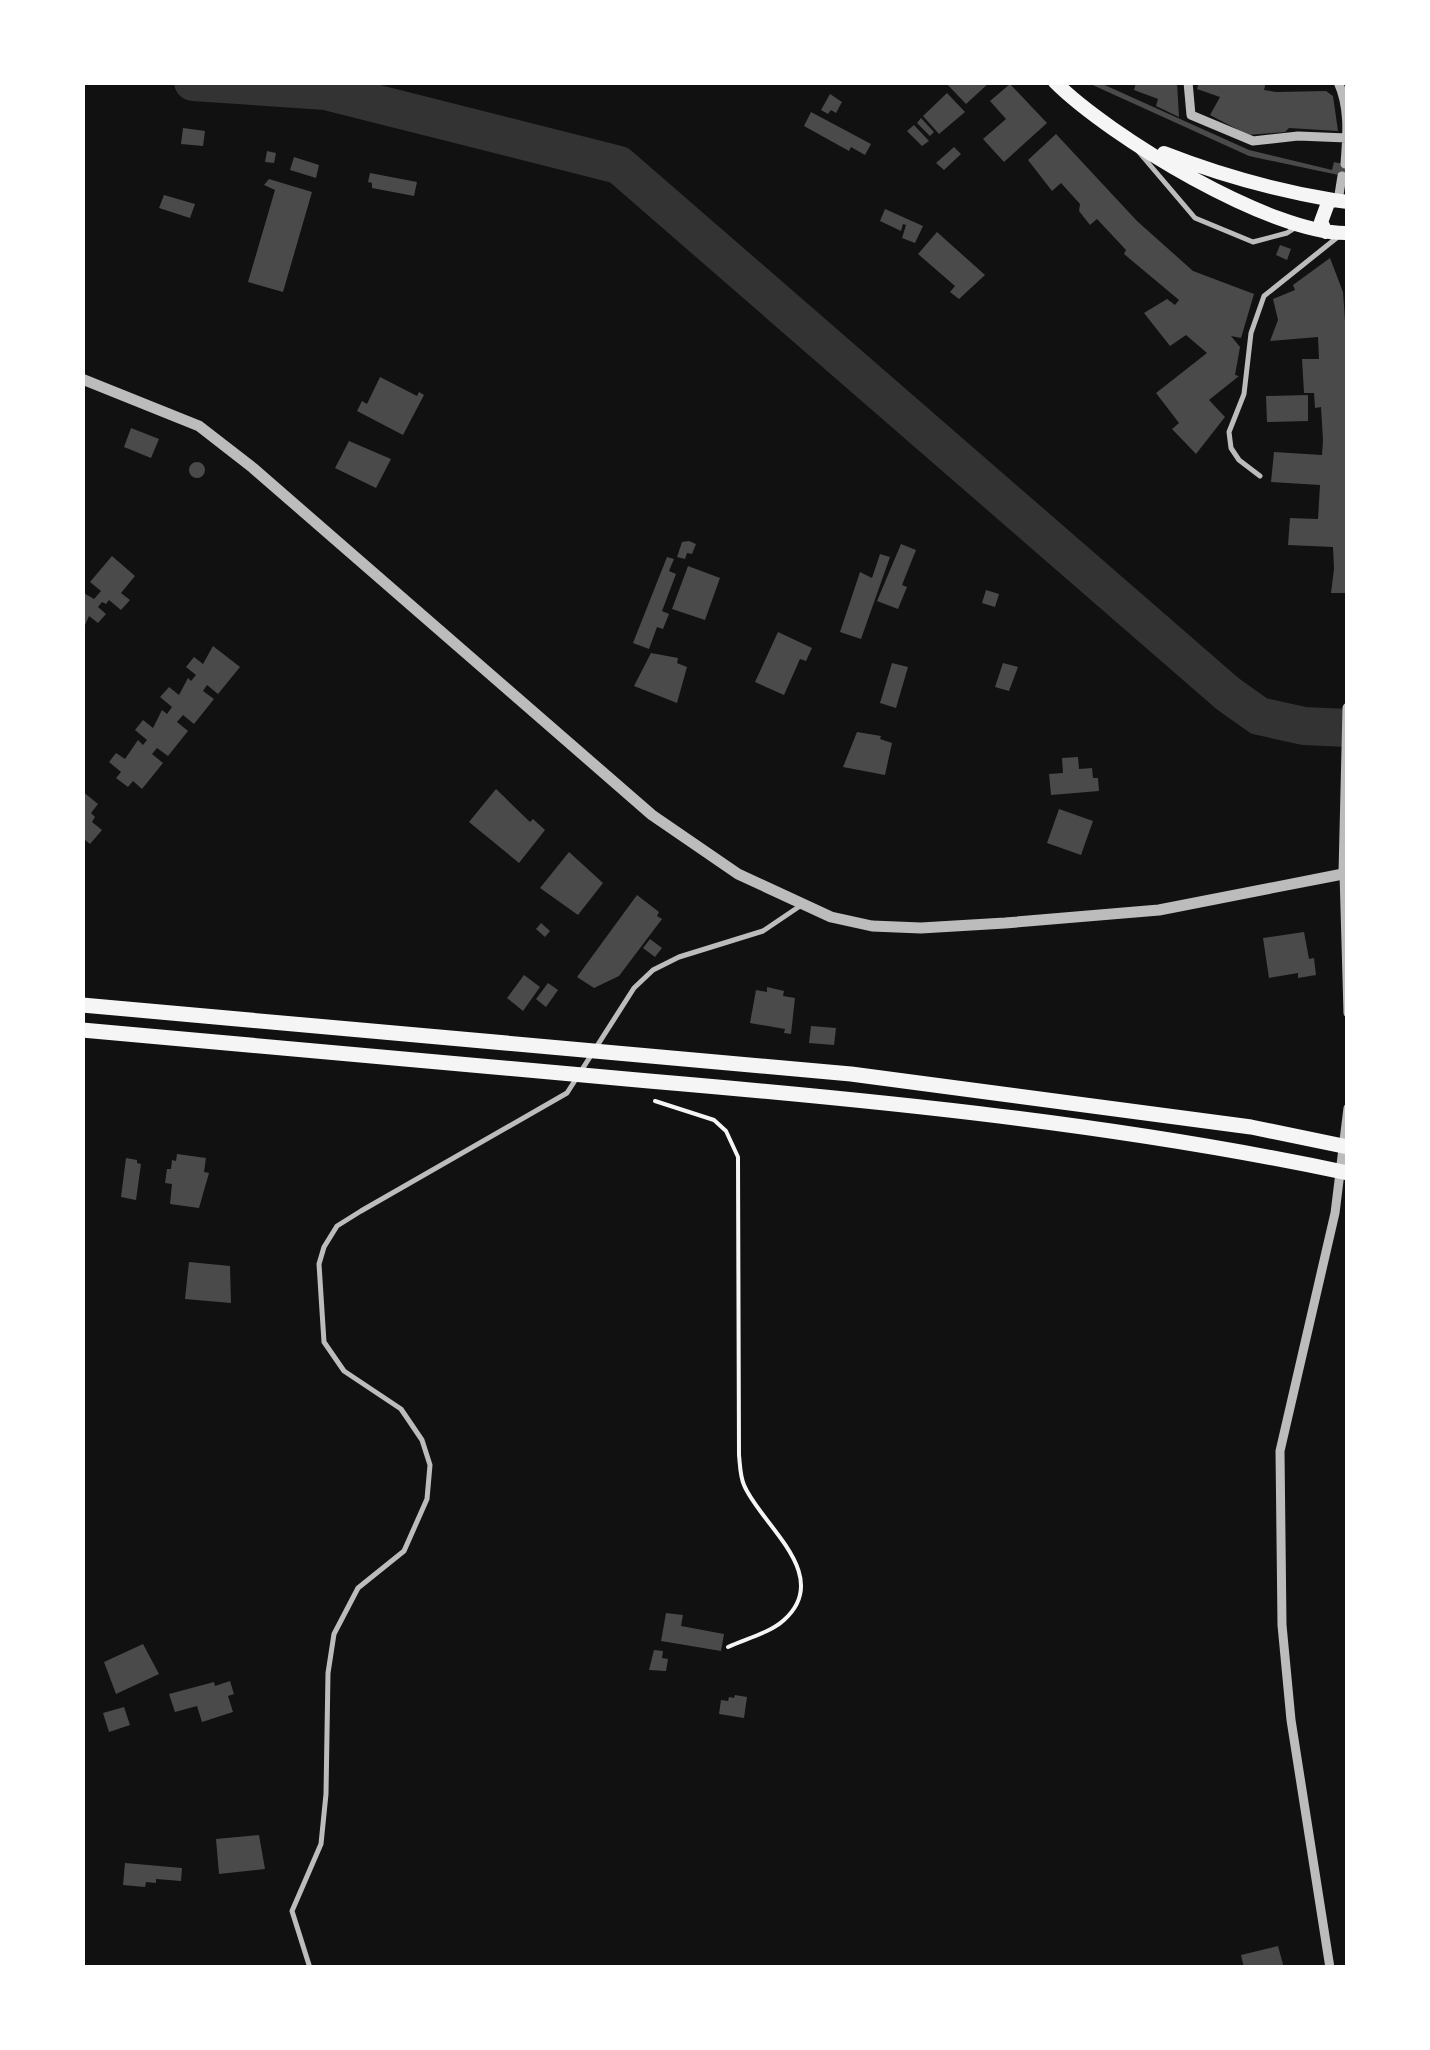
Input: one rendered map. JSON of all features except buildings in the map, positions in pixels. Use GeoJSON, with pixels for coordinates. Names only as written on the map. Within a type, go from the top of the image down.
{"type":"FeatureCollection","features":[{"type":"Feature","properties":{"kind":"highway"},"geometry":{"type":"LineString","coordinates":[[82,1005],[851,1074],[1251,1126],[1348,1147]]}},
{"type":"Feature","properties":{"kind":"highway"},"geometry":{"type":"LineString","coordinates":[[82,1030],[848,1098],[1115,1130],[1348,1173]]}},
{"type":"Feature","properties":{"kind":"main road"},"geometry":{"type":"LineString","coordinates":[[1056,82],[1082,109],[1191,178],[1300,224],[1341,234]]}},
{"type":"Feature","properties":{"kind":"main road"},"geometry":{"type":"LineString","coordinates":[[1126,138],[1225,176],[1340,201]]}},
{"type":"Feature","properties":{"kind":"main road"},"geometry":{"type":"LineString","coordinates":[[1340,201],[1328,203],[1322,218],[1341,234]]}},
{"type":"Feature","properties":{"kind":"street"},"geometry":{"type":"LineString","coordinates":[[1188,82],[1191,114],[1226,132],[1253,141],[1298,136],[1347,138]]}},
{"type":"Feature","properties":{"kind":"street"},"geometry":{"type":"LineString","coordinates":[[1338,82],[1346,112],[1345,164]]}},
{"type":"Feature","properties":{"kind":"street"},"geometry":{"type":"LineString","coordinates":[[1340,201],[1342,176]]}},
{"type":"Feature","properties":{"kind":"street"},"geometry":{"type":"LineString","coordinates":[[82,379],[198,426],[253,468],[652,815],[738,874],[801,905],[872,926],[921,928],[1159,910],[1346,873]]}},
{"type":"Feature","properties":{"kind":"street"},"geometry":{"type":"LineString","coordinates":[[1348,708],[1342,819],[1348,1013]]}},
{"type":"Feature","properties":{"kind":"street"},"geometry":{"type":"LineString","coordinates":[[1330,1968],[1282,1625],[1280,1450],[1335,1213],[1348,1108]]}},
{"type":"Feature","properties":{"kind":"lane"},"geometry":{"type":"LineString","coordinates":[[1126,138],[1194,218],[1254,242],[1287,233],[1300,224]]}},
{"type":"Feature","properties":{"kind":"lane"},"geometry":{"type":"LineString","coordinates":[[1260,476],[1230,448],[1229,432],[1244,394],[1251,334],[1264,296],[1341,234]]}},
{"type":"Feature","properties":{"kind":"lane"},"geometry":{"type":"LineString","coordinates":[[310,1968],[292,1911],[321,1844],[328,1674],[334,1634],[358,1588],[404,1551],[428,1500],[430,1465],[422,1440],[401,1410],[344,1371],[324,1342],[319,1264],[324,1247],[338,1226],[361,1211],[567,1093],[634,988],[653,970],[679,957],[763,931],[801,905]]}},
{"type":"Feature","properties":{"kind":"path"},"geometry":{"type":"LineString","coordinates":[[646,1098],[714,1120],[726,1131],[738,1157],[739,1455],[743,1484],[790,1548],[800,1590],[794,1608],[782,1622],[728,1647]]}},
{"type":"Feature","properties":{"kind":"waterway"},"geometry":{"type":"LineString","coordinates":[[193,82],[326,91],[619,165],[1228,694],[1259,716],[1304,726],[1348,728]]}}]}
